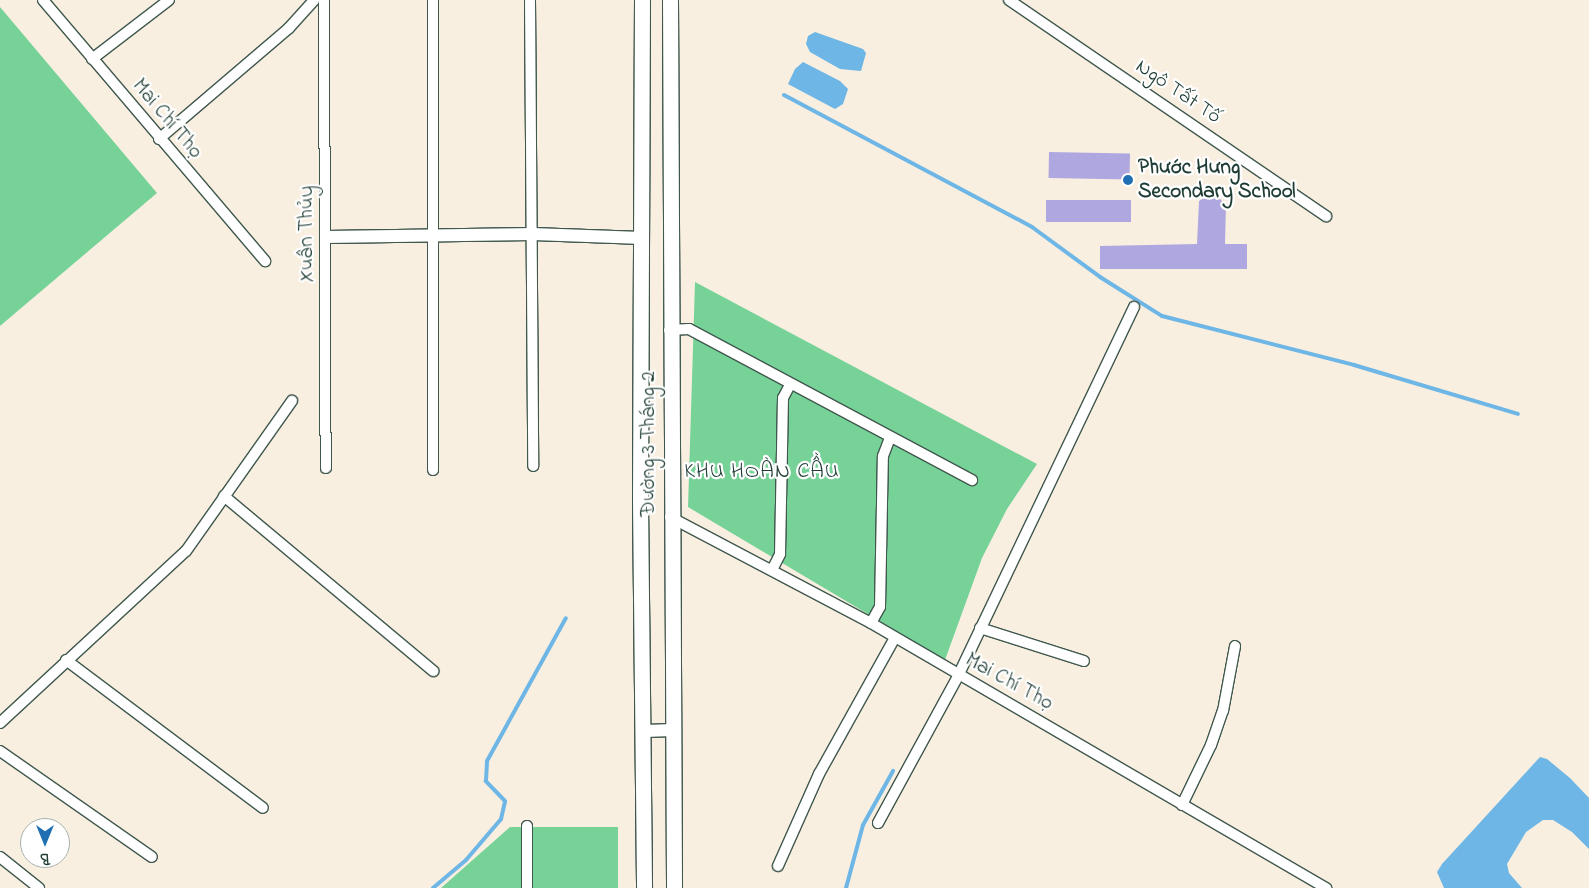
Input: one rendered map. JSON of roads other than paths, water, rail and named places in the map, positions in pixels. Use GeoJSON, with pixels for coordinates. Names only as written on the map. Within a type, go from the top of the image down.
{"type":"FeatureCollection","features":[{"type":"Feature","properties":{"kind":"main road","name":"Đường 3 Tháng 2"},"geometry":{"type":"LineString","coordinates":[[642,0],[640,501],[644,731],[644,888]]}},
{"type":"Feature","properties":{"kind":"main road","name":"Đường 3 Tháng 2"},"geometry":{"type":"LineString","coordinates":[[670,0],[669,330],[674,888]]}},
{"type":"Feature","properties":{"kind":"street","name":"Mai Chí Thọ"},"geometry":{"type":"LineString","coordinates":[[43,0],[159,139],[265,261]]}},
{"type":"Feature","properties":{"kind":"street"},"geometry":{"type":"LineString","coordinates":[[92,59],[169,0]]}},
{"type":"Feature","properties":{"kind":"street"},"geometry":{"type":"LineString","coordinates":[[159,139],[289,28],[314,0]]}},
{"type":"Feature","properties":{"kind":"street","name":"Xuân Thủy"},"geometry":{"type":"LineString","coordinates":[[324,0],[326,468]]}},
{"type":"Feature","properties":{"kind":"street"},"geometry":{"type":"LineString","coordinates":[[433,0],[431,236],[433,470]]}},
{"type":"Feature","properties":{"kind":"street"},"geometry":{"type":"LineString","coordinates":[[530,0],[533,466]]}},
{"type":"Feature","properties":{"kind":"street","name":"Ngô Tất Tố"},"geometry":{"type":"LineString","coordinates":[[1009,0],[1326,216]]}},
{"type":"Feature","properties":{"kind":"street"},"geometry":{"type":"LineString","coordinates":[[326,237],[533,234],[642,238]]}},
{"type":"Feature","properties":{"kind":"street"},"geometry":{"type":"LineString","coordinates":[[878,823],[958,676],[1134,307]]}},
{"type":"Feature","properties":{"kind":"street"},"geometry":{"type":"LineString","coordinates":[[669,330],[689,329],[790,385],[972,480]]}},
{"type":"Feature","properties":{"kind":"street"},"geometry":{"type":"LineString","coordinates":[[772,570],[780,554],[783,398],[790,385]]}},
{"type":"Feature","properties":{"kind":"street"},"geometry":{"type":"LineString","coordinates":[[0,723],[66,660],[169,569],[292,401]]}},
{"type":"Feature","properties":{"kind":"street"},"geometry":{"type":"LineString","coordinates":[[871,623],[880,607],[883,456],[890,438]]}},
{"type":"Feature","properties":{"kind":"street"},"geometry":{"type":"LineString","coordinates":[[224,496],[433,671]]}},
{"type":"Feature","properties":{"kind":"street","name":"Mai Chí Thọ"},"geometry":{"type":"LineString","coordinates":[[670,517],[871,623],[894,639],[1326,888]]}},
{"type":"Feature","properties":{"kind":"street"},"geometry":{"type":"LineString","coordinates":[[980,628],[1084,661]]}},
{"type":"Feature","properties":{"kind":"street"},"geometry":{"type":"LineString","coordinates":[[778,866],[819,774],[894,639]]}},
{"type":"Feature","properties":{"kind":"street"},"geometry":{"type":"LineString","coordinates":[[1182,805],[1211,745],[1223,711],[1235,646]]}},
{"type":"Feature","properties":{"kind":"street"},"geometry":{"type":"LineString","coordinates":[[66,660],[262,808]]}},
{"type":"Feature","properties":{"kind":"street"},"geometry":{"type":"LineString","coordinates":[[644,731],[674,730]]}},
{"type":"Feature","properties":{"kind":"street"},"geometry":{"type":"LineString","coordinates":[[0,751],[152,857]]}},
{"type":"Feature","properties":{"kind":"street"},"geometry":{"type":"LineString","coordinates":[[526,826],[527,888]]}},
{"type":"Feature","properties":{"kind":"street"},"geometry":{"type":"LineString","coordinates":[[0,856],[39,888]]}},
{"type":"Feature","properties":{"kind":"water"},"geometry":{"type":"Polygon","coordinates":[[[815,32],[863,49],[866,53],[861,71],[840,69],[810,52],[806,44],[808,36],[815,32]]]}},
{"type":"Feature","properties":{"kind":"water"},"geometry":{"type":"Polygon","coordinates":[[[803,62],[840,81],[848,89],[843,104],[835,109],[788,84],[795,69],[803,62]]]}},
{"type":"Feature","properties":{"kind":"water"},"geometry":{"type":"Polygon","coordinates":[[[1540,757],[1547,759],[1570,778],[1589,798],[1589,849],[1572,832],[1553,820],[1543,820],[1526,832],[1507,864],[1509,873],[1522,888],[1444,888],[1437,872],[1442,864],[1540,757]]]}},
{"type":"Feature","properties":{"kind":"waterway"},"geometry":{"type":"LineString","coordinates":[[784,95],[1032,227],[1100,277],[1162,316],[1354,365],[1518,414]]}},
{"type":"Feature","properties":{"kind":"waterway"},"geometry":{"type":"LineString","coordinates":[[433,888],[466,860],[501,819],[505,801],[486,781],[487,761],[566,618]]}},
{"type":"Feature","properties":{"kind":"waterway"},"geometry":{"type":"LineString","coordinates":[[846,888],[863,825],[893,771]]}},
{"type":"Feature","properties":{"kind":"place","name":"Phước Hưng Secondary School"},"geometry":{"type":"Point","coordinates":[1128,180]}},
{"type":"Feature","properties":{"kind":"district","name":"KHU HOÀN CẦU"},"geometry":{"type":"Point","coordinates":[762,473]}}]}
